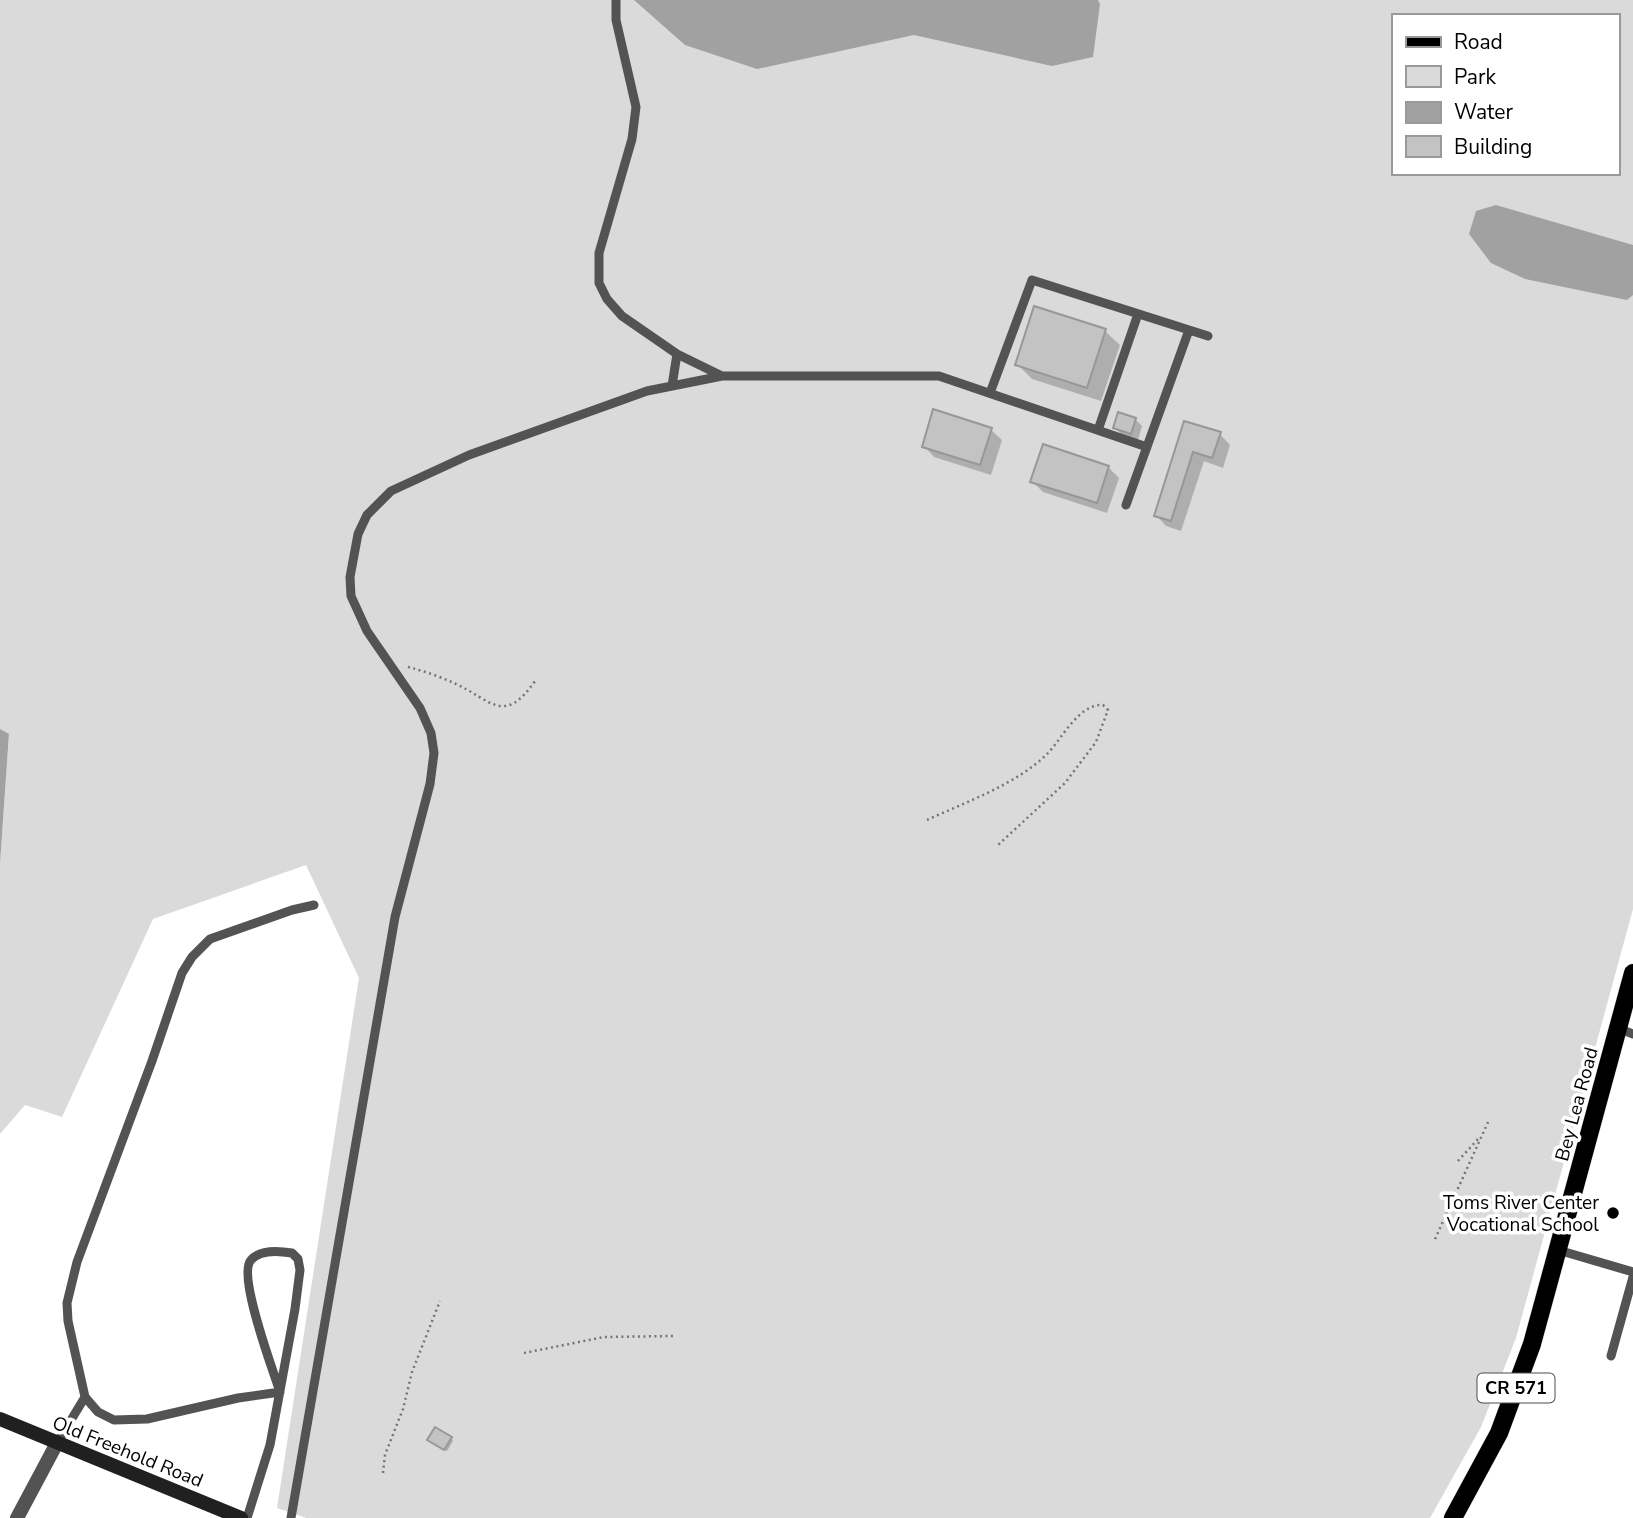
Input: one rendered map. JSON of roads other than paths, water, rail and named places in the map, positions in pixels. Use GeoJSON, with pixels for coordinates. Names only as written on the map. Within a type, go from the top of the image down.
{"type":"FeatureCollection","features":[{"type":"Feature","properties":{"kind":"main road","name":"Bey Lea Road"},"geometry":{"type":"LineString","coordinates":[[1453,1518],[1499,1433],[1532,1343],[1625,1031],[1633,973]]}},
{"type":"Feature","properties":{"kind":"main road","name":"Old Freehold Road"},"geometry":{"type":"LineString","coordinates":[[0,1419],[240,1518]]}},
{"type":"Feature","properties":{"kind":"street"},"geometry":{"type":"LineString","coordinates":[[18,1518],[58,1443]]}},
{"type":"Feature","properties":{"kind":"lane"},"geometry":{"type":"LineString","coordinates":[[616,0],[616,20],[636,107],[632,139],[599,253],[599,283],[607,299],[622,316],[677,354],[722,376]]}},
{"type":"Feature","properties":{"kind":"lane"},"geometry":{"type":"LineString","coordinates":[[990,393],[1032,280],[1208,336]]}},
{"type":"Feature","properties":{"kind":"lane"},"geometry":{"type":"LineString","coordinates":[[1098,430],[1138,314]]}},
{"type":"Feature","properties":{"kind":"lane"},"geometry":{"type":"LineString","coordinates":[[1126,505],[1189,330]]}},
{"type":"Feature","properties":{"kind":"lane"},"geometry":{"type":"LineString","coordinates":[[671,386],[677,354]]}},
{"type":"Feature","properties":{"kind":"lane"},"geometry":{"type":"LineString","coordinates":[[291,1518],[395,917],[430,784],[434,754],[431,733],[420,708],[367,631],[351,596],[349,578],[358,534],[368,515],[391,491],[469,455],[646,391],[722,376],[939,376],[1147,447]]}},
{"type":"Feature","properties":{"kind":"lane"},"geometry":{"type":"LineString","coordinates":[[280,1392],[237,1398],[147,1419],[114,1420],[98,1412],[85,1397],[68,1321],[67,1303],[77,1262],[152,1062],[182,973],[192,957],[210,939],[314,905]]}},
{"type":"Feature","properties":{"kind":"lane"},"geometry":{"type":"LineString","coordinates":[[1558,1250],[1633,1272]]}},
{"type":"Feature","properties":{"kind":"lane"},"geometry":{"type":"LineString","coordinates":[[247,1518],[270,1446],[280,1392],[300,1270],[298,1259],[292,1253],[277,1251],[260,1254],[250,1260],[246,1272],[250,1296],[280,1392]]}},
{"type":"Feature","properties":{"kind":"lane"},"geometry":{"type":"LineString","coordinates":[[1611,1356],[1633,1277]]}},
{"type":"Feature","properties":{"kind":"lane"},"geometry":{"type":"LineString","coordinates":[[58,1443],[85,1397]]}},
{"type":"Feature","properties":{"kind":"water"},"geometry":{"type":"Polygon","coordinates":[[[634,0],[1098,0],[1100,4],[1093,57],[1052,66],[914,35],[757,69],[685,45],[634,0]]]}},
{"type":"Feature","properties":{"kind":"water"},"geometry":{"type":"Polygon","coordinates":[[[1496,205],[1633,245],[1633,295],[1627,300],[1525,279],[1491,263],[1469,234],[1476,211],[1496,205]]]}},
{"type":"Feature","properties":{"kind":"water"},"geometry":{"type":"Polygon","coordinates":[[[0,729],[9,734],[0,864],[0,729]]]}},
{"type":"Feature","properties":{"kind":"place","name":"Toms River Center Vocational School"},"geometry":{"type":"Point","coordinates":[1613,1213]}}]}
